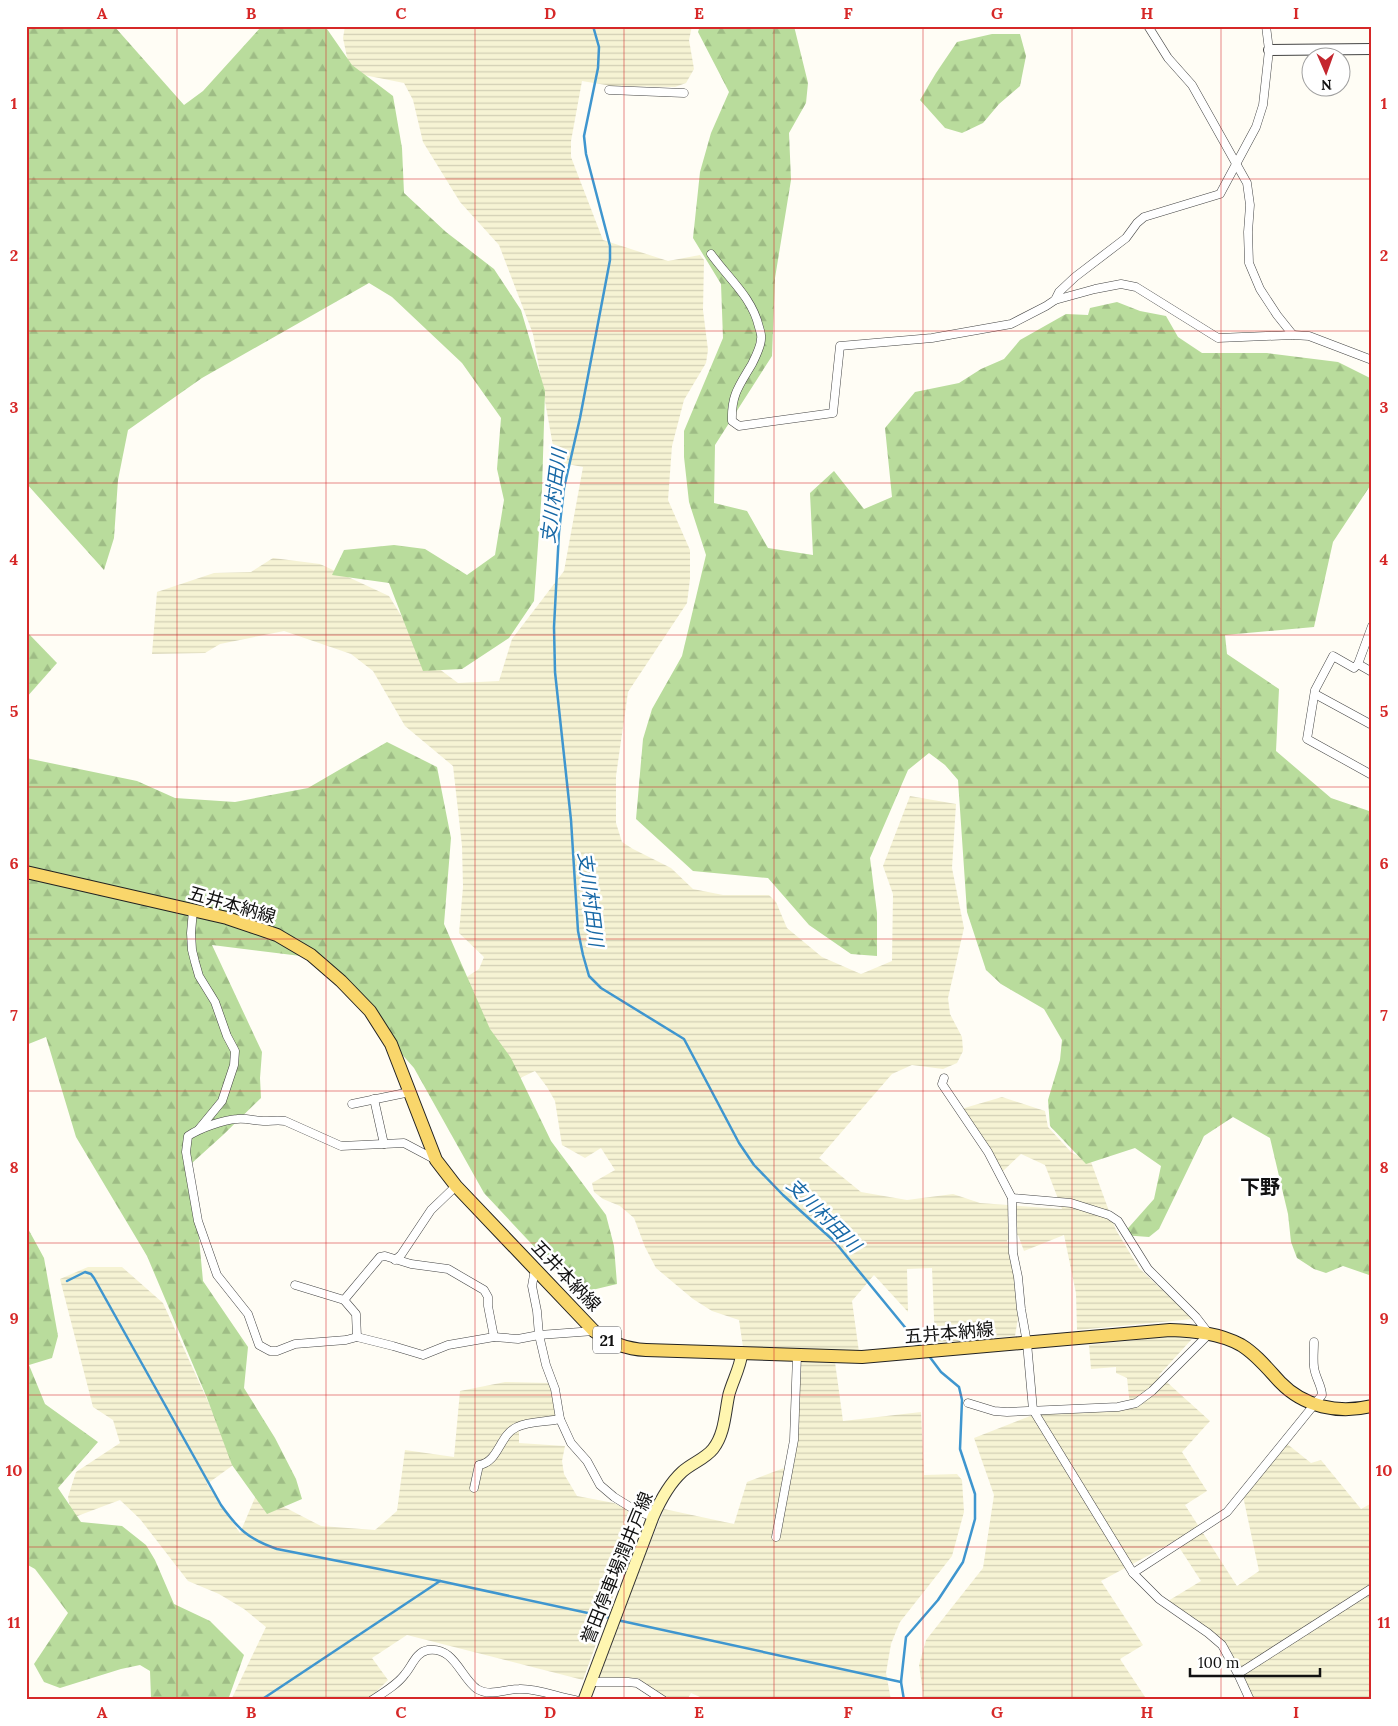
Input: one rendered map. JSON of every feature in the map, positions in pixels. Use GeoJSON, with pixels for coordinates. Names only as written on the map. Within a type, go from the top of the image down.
{"type":"FeatureCollection","features":[{"type":"Feature","properties":{"kind":"main road","name":"五井本納線"},"geometry":{"type":"LineString","coordinates":[[26,872],[235,920],[277,935],[295,944],[341,980],[370,1011],[390,1044],[436,1160],[456,1186],[594,1331],[621,1347],[631,1349],[862,1357],[891,1356],[1170,1330],[1210,1334],[1240,1345],[1253,1353],[1291,1392],[1314,1404],[1342,1410],[1372,1406]]}},
{"type":"Feature","properties":{"kind":"main road","name":"誉田停車場潤井戸線"},"geometry":{"type":"LineString","coordinates":[[584,1700],[652,1517],[661,1499],[682,1472],[707,1456],[718,1442],[742,1353]]}},
{"type":"Feature","properties":{"kind":"street"},"geometry":{"type":"LineString","coordinates":[[1148,26],[1168,58],[1192,85],[1247,183],[1250,205],[1248,232],[1249,263],[1260,289],[1293,335]]}},
{"type":"Feature","properties":{"kind":"street"},"geometry":{"type":"LineString","coordinates":[[711,254],[722,270],[742,292],[756,314],[762,339],[753,362],[738,387],[732,406],[732,421],[739,426],[833,413],[840,346],[932,338],[1011,324],[1054,300],[1059,292],[1075,277],[1126,238],[1144,217],[1220,194],[1256,127],[1270,50],[1266,26]]}},
{"type":"Feature","properties":{"kind":"street"},"geometry":{"type":"LineString","coordinates":[[1270,50],[1372,49]]}},
{"type":"Feature","properties":{"kind":"street"},"geometry":{"type":"LineString","coordinates":[[609,90],[684,93]]}},
{"type":"Feature","properties":{"kind":"street"},"geometry":{"type":"LineString","coordinates":[[1054,300],[1121,284],[1136,287],[1218,338],[1309,336],[1372,360]]}},
{"type":"Feature","properties":{"kind":"street"},"geometry":{"type":"LineString","coordinates":[[1372,626],[1358,664],[1354,668],[1333,656],[1315,694],[1308,740],[1372,775]]}},
{"type":"Feature","properties":{"kind":"street"},"geometry":{"type":"LineString","coordinates":[[1358,664],[1372,672]]}},
{"type":"Feature","properties":{"kind":"street"},"geometry":{"type":"LineString","coordinates":[[1315,694],[1372,725]]}},
{"type":"Feature","properties":{"kind":"street"},"geometry":{"type":"LineString","coordinates":[[194,910],[191,933],[194,962],[199,976],[215,1002],[227,1036],[235,1051],[234,1065],[222,1101],[199,1129]]}},
{"type":"Feature","properties":{"kind":"street"},"geometry":{"type":"LineString","coordinates":[[944,1078],[942,1084],[988,1152],[1012,1198],[1013,1253],[1027,1343],[1033,1410],[1057,1453],[1134,1573],[1159,1599],[1222,1645],[1250,1700]]}},
{"type":"Feature","properties":{"kind":"street"},"geometry":{"type":"LineString","coordinates":[[352,1104],[410,1092]]}},
{"type":"Feature","properties":{"kind":"street"},"geometry":{"type":"LineString","coordinates":[[374,1099],[384,1144]]}},
{"type":"Feature","properties":{"kind":"street"},"geometry":{"type":"LineString","coordinates":[[436,1160],[404,1143],[341,1146],[285,1121],[278,1120],[237,1119],[199,1129],[188,1136],[186,1152],[198,1221],[217,1276],[248,1314],[259,1345],[270,1352],[295,1344],[346,1340],[357,1337],[423,1356],[448,1345],[494,1337],[518,1339],[539,1335],[594,1331]]}},
{"type":"Feature","properties":{"kind":"street"},"geometry":{"type":"LineString","coordinates":[[395,1260],[401,1255],[431,1210],[456,1186]]}},
{"type":"Feature","properties":{"kind":"street"},"geometry":{"type":"LineString","coordinates":[[968,1403],[994,1410],[1033,1410],[1118,1406],[1136,1403],[1152,1392],[1210,1334],[1196,1317],[1148,1270],[1118,1221],[1109,1215],[1071,1202],[1012,1198]]}},
{"type":"Feature","properties":{"kind":"street"},"geometry":{"type":"LineString","coordinates":[[344,1300],[380,1257],[385,1256],[395,1260],[448,1269],[484,1290],[488,1297],[494,1337]]}},
{"type":"Feature","properties":{"kind":"street"},"geometry":{"type":"LineString","coordinates":[[535,1269],[532,1286],[539,1335],[546,1365],[555,1389],[560,1420],[571,1443],[587,1461],[600,1485],[614,1497],[635,1510],[652,1517]]}},
{"type":"Feature","properties":{"kind":"street"},"geometry":{"type":"LineString","coordinates":[[295,1284],[344,1300],[356,1314],[357,1337]]}},
{"type":"Feature","properties":{"kind":"street"},"geometry":{"type":"LineString","coordinates":[[1134,1573],[1227,1512],[1322,1395],[1322,1388],[1318,1383],[1314,1367],[1314,1342]]}},
{"type":"Feature","properties":{"kind":"street"},"geometry":{"type":"LineString","coordinates":[[776,1536],[794,1440],[797,1355]]}},
{"type":"Feature","properties":{"kind":"street"},"geometry":{"type":"LineString","coordinates":[[474,1488],[479,1465],[490,1461],[512,1430],[526,1424],[560,1420]]}},
{"type":"Feature","properties":{"kind":"street"},"geometry":{"type":"LineString","coordinates":[[1238,1674],[1372,1588]]}},
{"type":"Feature","properties":{"kind":"street"},"geometry":{"type":"LineString","coordinates":[[372,1700],[398,1682],[406,1674],[420,1653],[428,1650],[440,1650],[455,1662],[476,1688],[487,1693],[523,1689],[575,1700]]}},
{"type":"Feature","properties":{"kind":"street"},"geometry":{"type":"LineString","coordinates":[[591,1682],[638,1683],[663,1700]]}},
{"type":"Feature","properties":{"kind":"street"},"geometry":{"type":"LineString","coordinates":[[481,1700],[487,1693]]}},
{"type":"Feature","properties":{"kind":"shaded area"},"geometry":{"type":"Polygon","coordinates":[[[345,26],[692,26],[689,40],[694,69],[686,83],[675,87],[612,86],[582,81],[571,141],[571,157],[603,240],[668,261],[700,255],[704,260],[703,310],[708,350],[706,363],[684,400],[672,446],[668,500],[690,550],[690,579],[687,603],[628,692],[616,776],[616,823],[622,842],[671,868],[693,889],[723,895],[769,895],[776,902],[787,928],[822,957],[861,974],[892,961],[893,894],[883,866],[910,796],[956,804],[952,868],[964,928],[948,998],[950,1014],[962,1037],[963,1051],[957,1063],[943,1069],[912,1065],[892,1074],[819,1158],[861,1192],[907,1200],[953,1194],[980,1203],[1062,1209],[1045,1165],[1021,1154],[1002,1172],[961,1109],[1002,1097],[1045,1111],[1048,1127],[1072,1153],[1091,1162],[1116,1230],[1139,1268],[1193,1319],[1077,1330],[1076,1293],[1064,1235],[1024,1251],[1018,1235],[1007,1240],[1016,1283],[1019,1312],[1015,1336],[935,1343],[932,1268],[907,1269],[908,1312],[874,1275],[852,1301],[859,1352],[743,1347],[739,1320],[712,1311],[693,1299],[656,1268],[645,1247],[634,1218],[620,1206],[603,1199],[594,1192],[592,1183],[615,1170],[601,1148],[585,1158],[562,1145],[555,1101],[547,1087],[535,1071],[516,1080],[462,980],[479,969],[484,957],[459,933],[463,887],[462,846],[453,766],[405,726],[373,671],[351,654],[284,631],[220,644],[205,653],[152,654],[157,592],[214,573],[251,572],[273,558],[320,564],[389,596],[430,662],[458,683],[499,681],[512,639],[564,571],[583,467],[552,461],[553,446],[533,334],[499,245],[460,202],[423,142],[413,100],[404,83],[359,74],[348,62],[343,38],[345,26]]]}},
{"type":"Feature","properties":{"kind":"shaded area"},"geometry":{"type":"Polygon","coordinates":[[[88,1267],[122,1267],[163,1303],[236,1463],[207,1484],[240,1533],[257,1493],[321,1526],[375,1530],[397,1511],[405,1450],[454,1457],[460,1391],[505,1382],[550,1383],[557,1418],[519,1423],[519,1443],[565,1446],[562,1461],[564,1474],[577,1496],[614,1503],[642,1517],[583,1680],[407,1635],[372,1658],[388,1680],[368,1700],[231,1700],[266,1627],[244,1609],[219,1594],[188,1581],[140,1519],[120,1500],[72,1518],[68,1497],[76,1472],[120,1443],[113,1420],[93,1407],[60,1279],[88,1267]]]}},
{"type":"Feature","properties":{"kind":"shaded area"},"geometry":{"type":"Polygon","coordinates":[[[1175,1336],[1192,1339],[1159,1375],[1210,1421],[1182,1452],[1207,1491],[1185,1505],[1237,1586],[1259,1571],[1243,1496],[1286,1443],[1311,1463],[1321,1460],[1361,1509],[1372,1503],[1372,1700],[1251,1700],[1223,1645],[1168,1601],[1201,1581],[1175,1541],[1101,1581],[1143,1645],[1120,1659],[1147,1700],[924,1700],[919,1665],[926,1640],[983,1568],[994,1495],[974,1438],[1038,1413],[1130,1406],[1127,1378],[1116,1373],[1116,1367],[1091,1369],[1089,1345],[1175,1336]]]}},
{"type":"Feature","properties":{"kind":"shaded area"},"geometry":{"type":"Polygon","coordinates":[[[797,1360],[835,1362],[843,1421],[921,1412],[924,1475],[957,1474],[962,1480],[964,1512],[952,1556],[900,1622],[891,1644],[886,1673],[891,1700],[707,1700],[691,1693],[687,1700],[667,1700],[638,1678],[596,1677],[664,1509],[734,1524],[747,1482],[792,1465],[797,1360]]]}},
{"type":"Feature","properties":{"kind":"green space"},"geometry":{"type":"Polygon","coordinates":[[[26,26],[114,26],[184,105],[203,91],[260,28],[327,29],[352,65],[393,96],[402,148],[404,193],[446,232],[494,269],[521,310],[545,391],[542,489],[534,601],[509,638],[462,669],[423,671],[389,583],[332,575],[344,550],[394,545],[425,549],[467,575],[495,555],[504,500],[497,469],[501,418],[462,363],[392,297],[369,283],[202,378],[128,430],[118,480],[114,538],[104,570],[26,483],[26,26]]]}},
{"type":"Feature","properties":{"kind":"green space"},"geometry":{"type":"Polygon","coordinates":[[[700,26],[794,26],[808,83],[806,103],[789,133],[791,180],[775,278],[772,356],[715,445],[714,503],[747,511],[768,548],[813,555],[810,493],[834,471],[864,509],[892,497],[885,428],[915,392],[959,383],[981,369],[1004,359],[1020,340],[1066,314],[1088,315],[1090,308],[1117,302],[1140,311],[1166,316],[1178,337],[1202,353],[1267,353],[1338,362],[1372,379],[1372,483],[1333,542],[1314,627],[1225,635],[1227,654],[1279,689],[1276,751],[1331,798],[1372,812],[1372,1276],[1343,1266],[1326,1273],[1314,1269],[1297,1258],[1291,1242],[1288,1214],[1270,1138],[1233,1117],[1204,1136],[1159,1229],[1149,1237],[1122,1235],[1154,1199],[1161,1166],[1135,1148],[1086,1164],[1050,1126],[1048,1100],[1060,1060],[1062,1040],[1044,1009],[1001,984],[986,970],[967,912],[958,780],[945,765],[929,753],[908,770],[870,858],[877,913],[877,956],[851,954],[809,925],[768,878],[693,871],[636,819],[643,739],[652,709],[682,656],[706,555],[689,502],[684,457],[684,431],[723,338],[721,284],[693,238],[700,172],[711,133],[729,92],[698,32],[700,26]]]}},
{"type":"Feature","properties":{"kind":"green space"},"geometry":{"type":"Polygon","coordinates":[[[992,34],[1020,34],[1026,56],[1020,86],[999,104],[983,123],[962,133],[945,128],[920,100],[957,42],[992,34]]]}},
{"type":"Feature","properties":{"kind":"green space"},"geometry":{"type":"Polygon","coordinates":[[[26,631],[57,663],[26,698],[26,631]]]}},
{"type":"Feature","properties":{"kind":"green space"},"geometry":{"type":"Polygon","coordinates":[[[387,742],[437,767],[451,838],[444,924],[490,1029],[511,1058],[551,1141],[606,1215],[614,1246],[617,1284],[592,1290],[572,1287],[484,1193],[414,1068],[317,958],[212,945],[262,1052],[261,1098],[192,1163],[203,1281],[248,1347],[244,1388],[275,1438],[296,1479],[302,1499],[267,1514],[232,1465],[207,1398],[147,1256],[76,1137],[46,1037],[26,1045],[26,758],[137,781],[175,798],[235,802],[308,788],[387,742]]]}},
{"type":"Feature","properties":{"kind":"green space"},"geometry":{"type":"Polygon","coordinates":[[[26,1225],[44,1258],[58,1336],[52,1358],[29,1365],[45,1404],[98,1442],[58,1488],[81,1522],[122,1526],[146,1545],[155,1560],[174,1604],[210,1621],[244,1655],[228,1700],[137,1700],[151,1697],[150,1671],[140,1665],[60,1688],[44,1682],[34,1664],[68,1613],[35,1569],[26,1564],[26,1225]]]}},
{"type":"Feature","properties":{"kind":"waterway","name":"支川村田川"},"geometry":{"type":"LineString","coordinates":[[593,26],[599,47],[598,68],[584,136],[586,154],[610,246],[610,260],[580,418],[564,488],[559,532],[554,627],[555,672],[571,820],[578,931],[583,955],[589,976],[601,988],[684,1039],[739,1143],[754,1165],[783,1195],[835,1242],[922,1348]]}},
{"type":"Feature","properties":{"kind":"waterway"},"geometry":{"type":"LineString","coordinates":[[67,1281],[85,1272],[91,1274],[94,1278],[221,1505],[244,1532],[258,1541],[277,1549],[440,1581]]}},
{"type":"Feature","properties":{"kind":"waterway","name":"支川村田川"},"geometry":{"type":"LineString","coordinates":[[904,1700],[901,1682],[906,1637],[938,1600],[963,1562],[975,1519],[975,1494],[960,1449],[962,1400],[959,1387],[941,1372],[929,1356]]}},
{"type":"Feature","properties":{"kind":"waterway"},"geometry":{"type":"LineString","coordinates":[[261,1700],[440,1581],[611,1618]]}},
{"type":"Feature","properties":{"kind":"waterway"},"geometry":{"type":"LineString","coordinates":[[617,1620],[901,1682]]}},
{"type":"Feature","properties":{"kind":"district","name":"下野"},"geometry":{"type":"Point","coordinates":[1260,1187]}}]}
